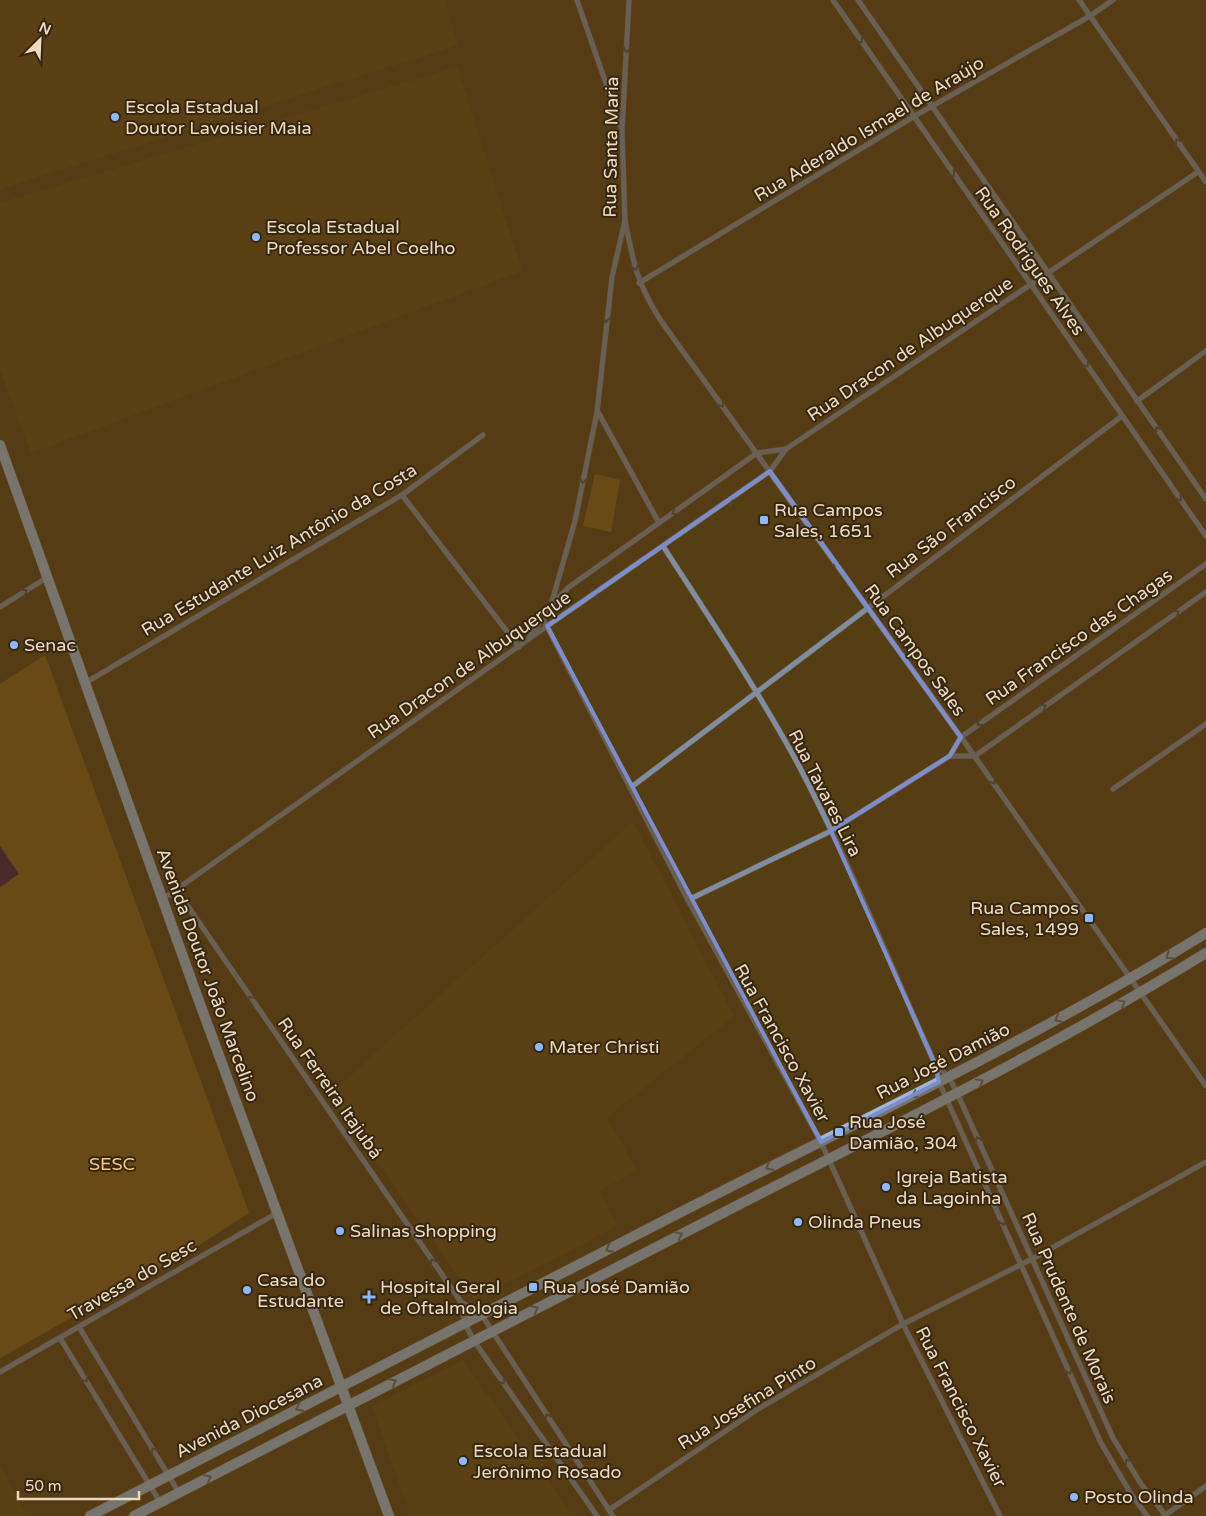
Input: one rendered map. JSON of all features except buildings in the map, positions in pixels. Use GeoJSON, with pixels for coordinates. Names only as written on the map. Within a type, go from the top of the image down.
{"type":"FeatureCollection","features":[{"type":"Feature","properties":{"kind":"street"},"geometry":{"type":"LineString","coordinates":[[577,0],[622,131]]}},
{"type":"Feature","properties":{"kind":"street","name":"Rua Santa Maria"},"geometry":{"type":"LineString","coordinates":[[528,641],[551,605],[575,521],[597,412],[611,287],[616,253],[625,220],[622,131],[629,0]]}},
{"type":"Feature","properties":{"kind":"street","name":"Rua Rodrigues Alves"},"geometry":{"type":"LineString","coordinates":[[833,0],[912,117],[1206,536]]}},
{"type":"Feature","properties":{"kind":"street","name":"Rua Rodrigues Alves"},"geometry":{"type":"LineString","coordinates":[[858,0],[1206,498]]}},
{"type":"Feature","properties":{"kind":"street"},"geometry":{"type":"LineString","coordinates":[[1079,0],[1206,182]]}},
{"type":"Feature","properties":{"kind":"street","name":"Rua Aderaldo Ismael de Araújo"},"geometry":{"type":"LineString","coordinates":[[639,283],[912,117],[1090,16],[1113,0]]}},
{"type":"Feature","properties":{"kind":"street","name":"Rua Dracon de Albuquerque"},"geometry":{"type":"LineString","coordinates":[[163,899],[547,626],[770,471],[786,450],[1047,272],[1198,172]]}},
{"type":"Feature","properties":{"kind":"street","name":"Rua Campos Sales"},"geometry":{"type":"LineString","coordinates":[[625,220],[639,283],[661,321],[975,756],[1206,1086]]}},
{"type":"Feature","properties":{"kind":"street"},"geometry":{"type":"LineString","coordinates":[[1137,400],[1206,351]]}},
{"type":"Feature","properties":{"kind":"street"},"geometry":{"type":"LineString","coordinates":[[597,412],[659,523]]}},
{"type":"Feature","properties":{"kind":"street","name":"Rua São Francisco"},"geometry":{"type":"LineString","coordinates":[[630,788],[1122,416]]}},
{"type":"Feature","properties":{"kind":"street","name":"Rua Estudante Luiz Antônio da Costa"},"geometry":{"type":"LineString","coordinates":[[85,683],[402,495],[483,435]]}},
{"type":"Feature","properties":{"kind":"street","name":"Avenida Doutor João Marcelino"},"geometry":{"type":"LineString","coordinates":[[0,445],[163,899],[389,1516]]}},
{"type":"Feature","properties":{"kind":"street","name":"Rua Dracon de Albuquerque"},"geometry":{"type":"LineString","coordinates":[[551,605],[569,587],[757,453],[786,450]]}},
{"type":"Feature","properties":{"kind":"street"},"geometry":{"type":"LineString","coordinates":[[402,495],[519,647]]}},
{"type":"Feature","properties":{"kind":"street","name":"Rua Tavares Lira"},"geometry":{"type":"LineString","coordinates":[[663,546],[756,692],[798,765],[831,831],[944,1080]]}},
{"type":"Feature","properties":{"kind":"street","name":"Rua Francisco das Chagas"},"geometry":{"type":"LineString","coordinates":[[688,900],[831,831],[950,756],[961,737],[1206,564]]}},
{"type":"Feature","properties":{"kind":"street"},"geometry":{"type":"LineString","coordinates":[[0,607],[48,576]]}},
{"type":"Feature","properties":{"kind":"street","name":"Rua Francisco das Chagas"},"geometry":{"type":"LineString","coordinates":[[975,756],[1206,592]]}},
{"type":"Feature","properties":{"kind":"street","name":"Rua Francisco Xavier"},"geometry":{"type":"LineString","coordinates":[[542,617],[688,900],[830,1159],[903,1324],[1000,1516]]}},
{"type":"Feature","properties":{"kind":"street"},"geometry":{"type":"LineString","coordinates":[[1113,789],[1206,724]]}},
{"type":"Feature","properties":{"kind":"street"},"geometry":{"type":"LineString","coordinates":[[950,756],[975,756]]}},
{"type":"Feature","properties":{"kind":"street","name":"Rua Ferreira Itajubá"},"geometry":{"type":"LineString","coordinates":[[176,889],[461,1302],[480,1314],[613,1516]]}},
{"type":"Feature","properties":{"kind":"street","name":"Rua José Damião"},"geometry":{"type":"LineString","coordinates":[[342,1386],[465,1324],[480,1314],[944,1080],[1132,979],[1206,933]]}},
{"type":"Feature","properties":{"kind":"street","name":"Rua José Damião"},"geometry":{"type":"LineString","coordinates":[[349,1404],[958,1095],[1142,993],[1206,953]]}},
{"type":"Feature","properties":{"kind":"street","name":"Rua Tavares Lira"},"geometry":{"type":"LineString","coordinates":[[936,1066],[944,1080]]}},
{"type":"Feature","properties":{"kind":"street","name":"Rua Prudente de Morais"},"geometry":{"type":"LineString","coordinates":[[944,1080],[958,1095],[1113,1438],[1141,1484],[1165,1516]]}},
{"type":"Feature","properties":{"kind":"street","name":"Rua Prudente de Morais"},"geometry":{"type":"LineString","coordinates":[[944,1080],[948,1100],[1101,1443],[1130,1494],[1147,1516]]}},
{"type":"Feature","properties":{"kind":"street","name":"Rua Josefina Pinto"},"geometry":{"type":"LineString","coordinates":[[609,1510],[758,1410],[903,1324],[1032,1259],[1206,1162]]}},
{"type":"Feature","properties":{"kind":"street","name":"Travessa do Sesc"},"geometry":{"type":"LineString","coordinates":[[0,1372],[278,1212]]}},
{"type":"Feature","properties":{"kind":"street","name":"Rua Ferreira Itajubá"},"geometry":{"type":"LineString","coordinates":[[461,1302],[465,1324],[474,1341],[597,1516]]}},
{"type":"Feature","properties":{"kind":"street"},"geometry":{"type":"LineString","coordinates":[[79,1327],[179,1493]]}},
{"type":"Feature","properties":{"kind":"street"},"geometry":{"type":"LineString","coordinates":[[60,1338],[160,1502]]}},
{"type":"Feature","properties":{"kind":"street","name":"Avenida Diocesana"},"geometry":{"type":"LineString","coordinates":[[90,1516],[342,1386]]}},
{"type":"Feature","properties":{"kind":"street","name":"Avenida Diocesana"},"geometry":{"type":"LineString","coordinates":[[134,1516],[349,1404]]}},
{"type":"Feature","properties":{"kind":"street"},"geometry":{"type":"LineString","coordinates":[[1165,1516],[1206,1486]]}},
{"type":"Feature","properties":{"kind":"highlighted area"},"geometry":{"type":"Polygon","coordinates":[[[770,471],[961,737],[950,756],[831,831],[936,1066],[939,1082],[821,1142],[547,626],[770,471]]]}},
{"type":"Feature","properties":{"kind":"shaded area","name":"Escola Estadual Doutor Lavoisier Maia"},"geometry":{"type":"Polygon","coordinates":[[[0,0],[444,0],[458,45],[0,189],[0,0]]]}},
{"type":"Feature","properties":{"kind":"shaded area","name":"Escola Estadual Professor Abel Coelho"},"geometry":{"type":"Polygon","coordinates":[[[457,67],[522,271],[31,453],[0,369],[0,203],[457,67]]]}},
{"type":"Feature","properties":{"kind":"shaded area","name":"Mater Christi"},"geometry":{"type":"Polygon","coordinates":[[[633,822],[734,1016],[607,1117],[637,1171],[600,1190],[617,1226],[475,1300],[329,1095],[633,822]]]}},
{"type":"Feature","properties":{"kind":"shaded area"},"geometry":{"type":"Polygon","coordinates":[[[0,846],[19,874],[0,887],[0,846]]]}},
{"type":"Feature","properties":{"kind":"shaded area","name":"Escola Estadual Jerônimo Rosado"},"geometry":{"type":"Polygon","coordinates":[[[463,1360],[572,1516],[411,1516],[372,1407],[463,1360]]]}},
{"type":"Feature","properties":{"kind":"shaded area"},"geometry":{"type":"Polygon","coordinates":[[[0,1467],[28,1516],[0,1516],[0,1467]]]}},
{"type":"Feature","properties":{"kind":"green space"},"geometry":{"type":"Polygon","coordinates":[[[595,474],[620,480],[611,532],[583,526],[595,474]]]}},
{"type":"Feature","properties":{"kind":"green space","name":"SESC"},"geometry":{"type":"Polygon","coordinates":[[[45,655],[249,1213],[191,1250],[0,1358],[0,684],[45,655]]]}},
{"type":"Feature","properties":{"kind":"place","name":"Escola Estadual Doutor Lavoisier Maia"},"geometry":{"type":"Point","coordinates":[115,117]}},
{"type":"Feature","properties":{"kind":"place","name":"Escola Estadual Professor Abel Coelho"},"geometry":{"type":"Point","coordinates":[256,237]}},
{"type":"Feature","properties":{"kind":"place","name":"Rua Campos Sales, 1651"},"geometry":{"type":"Point","coordinates":[764,520]}},
{"type":"Feature","properties":{"kind":"place","name":"Senac"},"geometry":{"type":"Point","coordinates":[14,645]}},
{"type":"Feature","properties":{"kind":"place","name":"Rua Campos Sales, 1499"},"geometry":{"type":"Point","coordinates":[1089,918]}},
{"type":"Feature","properties":{"kind":"place","name":"Mater Christi"},"geometry":{"type":"Point","coordinates":[539,1047]}},
{"type":"Feature","properties":{"kind":"place","name":"Rua José Damião, 304"},"geometry":{"type":"Point","coordinates":[839,1132]}},
{"type":"Feature","properties":{"kind":"place","name":"Igreja Batista da Lagoinha"},"geometry":{"type":"Point","coordinates":[886,1187]}},
{"type":"Feature","properties":{"kind":"place","name":"Olinda Pneus"},"geometry":{"type":"Point","coordinates":[798,1222]}},
{"type":"Feature","properties":{"kind":"place","name":"Salinas Shopping"},"geometry":{"type":"Point","coordinates":[340,1231]}},
{"type":"Feature","properties":{"kind":"place","name":"Rua José Damião"},"geometry":{"type":"Point","coordinates":[533,1287]}},
{"type":"Feature","properties":{"kind":"place","name":"Casa do Estudante"},"geometry":{"type":"Point","coordinates":[247,1290]}},
{"type":"Feature","properties":{"kind":"place","name":"Hospital Geral de Oftalmologia"},"geometry":{"type":"Point","coordinates":[369,1297]}},
{"type":"Feature","properties":{"kind":"place","name":"Escola Estadual Jerônimo Rosado"},"geometry":{"type":"Point","coordinates":[463,1461]}},
{"type":"Feature","properties":{"kind":"place","name":"Posto Olinda"},"geometry":{"type":"Point","coordinates":[1074,1497]}}]}
